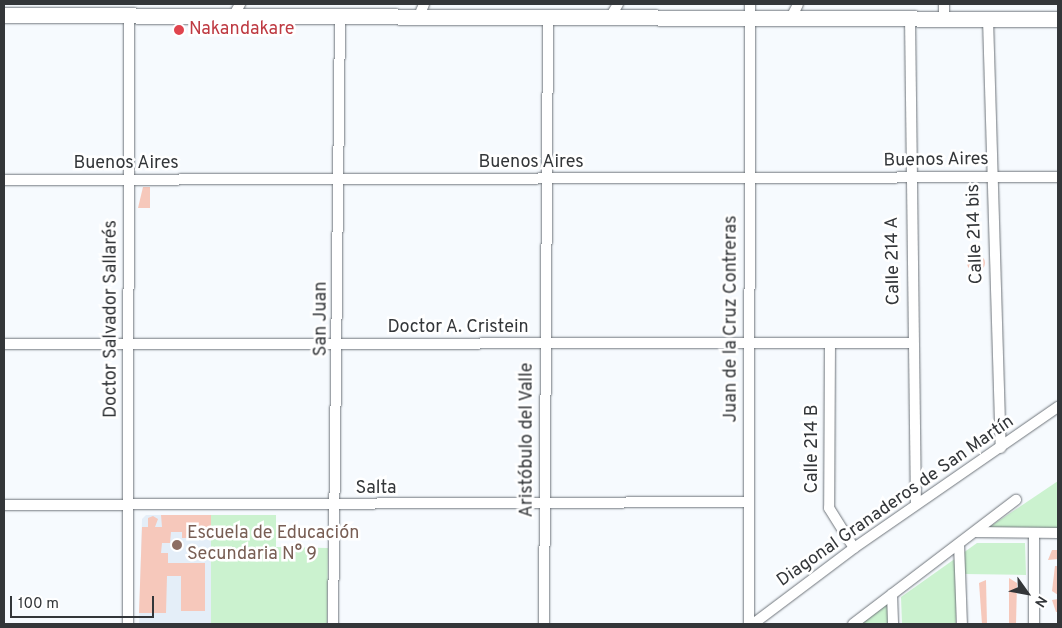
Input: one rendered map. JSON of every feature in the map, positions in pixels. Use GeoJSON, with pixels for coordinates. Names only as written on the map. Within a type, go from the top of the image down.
{"type":"FeatureCollection","features":[{"type":"Feature","properties":{"kind":"main road"},"geometry":{"type":"LineString","coordinates":[[4,15],[25,10],[129,14],[237,10],[340,14],[422,10],[548,15],[615,9],[752,9],[910,17],[944,11],[988,19],[1058,19]]}},
{"type":"Feature","properties":{"kind":"street","name":"Juan de la Cruz Contreras"},"geometry":{"type":"LineString","coordinates":[[751,624],[748,502],[750,341],[748,176],[752,9]]}},
{"type":"Feature","properties":{"kind":"street","name":"Doctor Salvador Sallarés"},"geometry":{"type":"LineString","coordinates":[[128,624],[129,14]]}},
{"type":"Feature","properties":{"kind":"street","name":"San Juan"},"geometry":{"type":"LineString","coordinates":[[333,624],[337,505],[337,179],[340,14]]}},
{"type":"Feature","properties":{"kind":"street","name":"Aristóbulo del Valle"},"geometry":{"type":"LineString","coordinates":[[544,624],[544,345],[548,180],[548,15]]}},
{"type":"Feature","properties":{"kind":"street","name":"Calle 214 A"},"geometry":{"type":"LineString","coordinates":[[910,17],[912,343],[916,504]]}},
{"type":"Feature","properties":{"kind":"street","name":"Calle 214 bis"},"geometry":{"type":"LineString","coordinates":[[988,19],[990,177],[1001,448]]}},
{"type":"Feature","properties":{"kind":"street","name":"Buenos Aires"},"geometry":{"type":"LineString","coordinates":[[4,180],[548,180],[748,176],[1058,177]]}},
{"type":"Feature","properties":{"kind":"street","name":"Doctor A. Cristein"},"geometry":{"type":"LineString","coordinates":[[4,344],[544,345],[750,341],[912,343]]}},
{"type":"Feature","properties":{"kind":"street","name":"Calle 214 B"},"geometry":{"type":"LineString","coordinates":[[830,343],[828,508],[854,548]]}},
{"type":"Feature","properties":{"kind":"street","name":"Diagonal Granaderos de San Martín"},"geometry":{"type":"LineString","coordinates":[[751,624],[916,504],[1001,448],[1058,407]]}},
{"type":"Feature","properties":{"kind":"street"},"geometry":{"type":"LineString","coordinates":[[853,624],[1016,500]]}},
{"type":"Feature","properties":{"kind":"street","name":"Salta"},"geometry":{"type":"LineString","coordinates":[[4,505],[128,503],[544,506],[748,502]]}},
{"type":"Feature","properties":{"kind":"street"},"geometry":{"type":"LineString","coordinates":[[975,532],[1058,533]]}},
{"type":"Feature","properties":{"kind":"street"},"geometry":{"type":"LineString","coordinates":[[1034,533],[1034,624]]}},
{"type":"Feature","properties":{"kind":"street"},"geometry":{"type":"LineString","coordinates":[[959,544],[962,624]]}},
{"type":"Feature","properties":{"kind":"street"},"geometry":{"type":"LineString","coordinates":[[892,594],[893,624]]}},
{"type":"Feature","properties":{"kind":"shaded area"},"geometry":{"type":"Polygon","coordinates":[[[146,515],[211,515],[211,624],[139,623],[142,519],[146,515]]]}},
{"type":"Feature","properties":{"kind":"green space"},"geometry":{"type":"Polygon","coordinates":[[[1058,481],[1058,529],[985,530],[1058,481]]]}},
{"type":"Feature","properties":{"kind":"green space"},"geometry":{"type":"Polygon","coordinates":[[[211,515],[276,515],[276,547],[328,548],[327,624],[211,624],[211,515]]]}},
{"type":"Feature","properties":{"kind":"green space"},"geometry":{"type":"Polygon","coordinates":[[[977,543],[1025,543],[1026,575],[964,574],[963,553],[977,543]]]}},
{"type":"Feature","properties":{"kind":"green space"},"geometry":{"type":"Polygon","coordinates":[[[956,558],[956,624],[902,624],[901,597],[956,558]]]}},
{"type":"Feature","properties":{"kind":"green space"},"geometry":{"type":"Polygon","coordinates":[[[889,603],[889,624],[861,624],[889,603]]]}},
{"type":"Feature","properties":{"kind":"building"},"geometry":{"type":"Polygon","coordinates":[[[143,187],[150,187],[150,208],[138,208],[143,187]]]}},
{"type":"Feature","properties":{"kind":"building"},"geometry":{"type":"Polygon","coordinates":[[[976,254],[982,257],[985,263],[982,269],[976,272],[970,269],[967,263],[970,257],[976,254]]]}},
{"type":"Feature","properties":{"kind":"building"},"geometry":{"type":"Polygon","coordinates":[[[161,515],[211,515],[211,538],[187,533],[188,538],[182,538],[182,532],[171,532],[170,543],[162,543],[161,553],[168,553],[168,563],[205,563],[205,611],[181,611],[181,576],[167,576],[166,613],[139,613],[142,527],[148,527],[148,518],[153,516],[158,519],[155,527],[162,527],[161,515]]]}},
{"type":"Feature","properties":{"kind":"building"},"geometry":{"type":"Polygon","coordinates":[[[1052,550],[1058,550],[1058,559],[1048,560],[1052,550]]]}},
{"type":"Feature","properties":{"kind":"building"},"geometry":{"type":"Polygon","coordinates":[[[1055,566],[1058,566],[1058,595],[1052,591],[1055,566]]]}},
{"type":"Feature","properties":{"kind":"building"},"geometry":{"type":"Polygon","coordinates":[[[1009,578],[1017,583],[1016,624],[1009,624],[1009,578]]]}},
{"type":"Feature","properties":{"kind":"building"},"geometry":{"type":"Polygon","coordinates":[[[986,580],[987,624],[982,624],[979,583],[986,580]]]}},
{"type":"Feature","properties":{"kind":"building"},"geometry":{"type":"Polygon","coordinates":[[[1058,599],[1058,612],[1056,612],[1052,600],[1058,599]]]}},
{"type":"Feature","properties":{"kind":"place","name":"Nakandakare"},"geometry":{"type":"Point","coordinates":[179,30]}},
{"type":"Feature","properties":{"kind":"place","name":"Escuela de Educación Secundaria N° 9"},"geometry":{"type":"Point","coordinates":[177,545]}}]}
